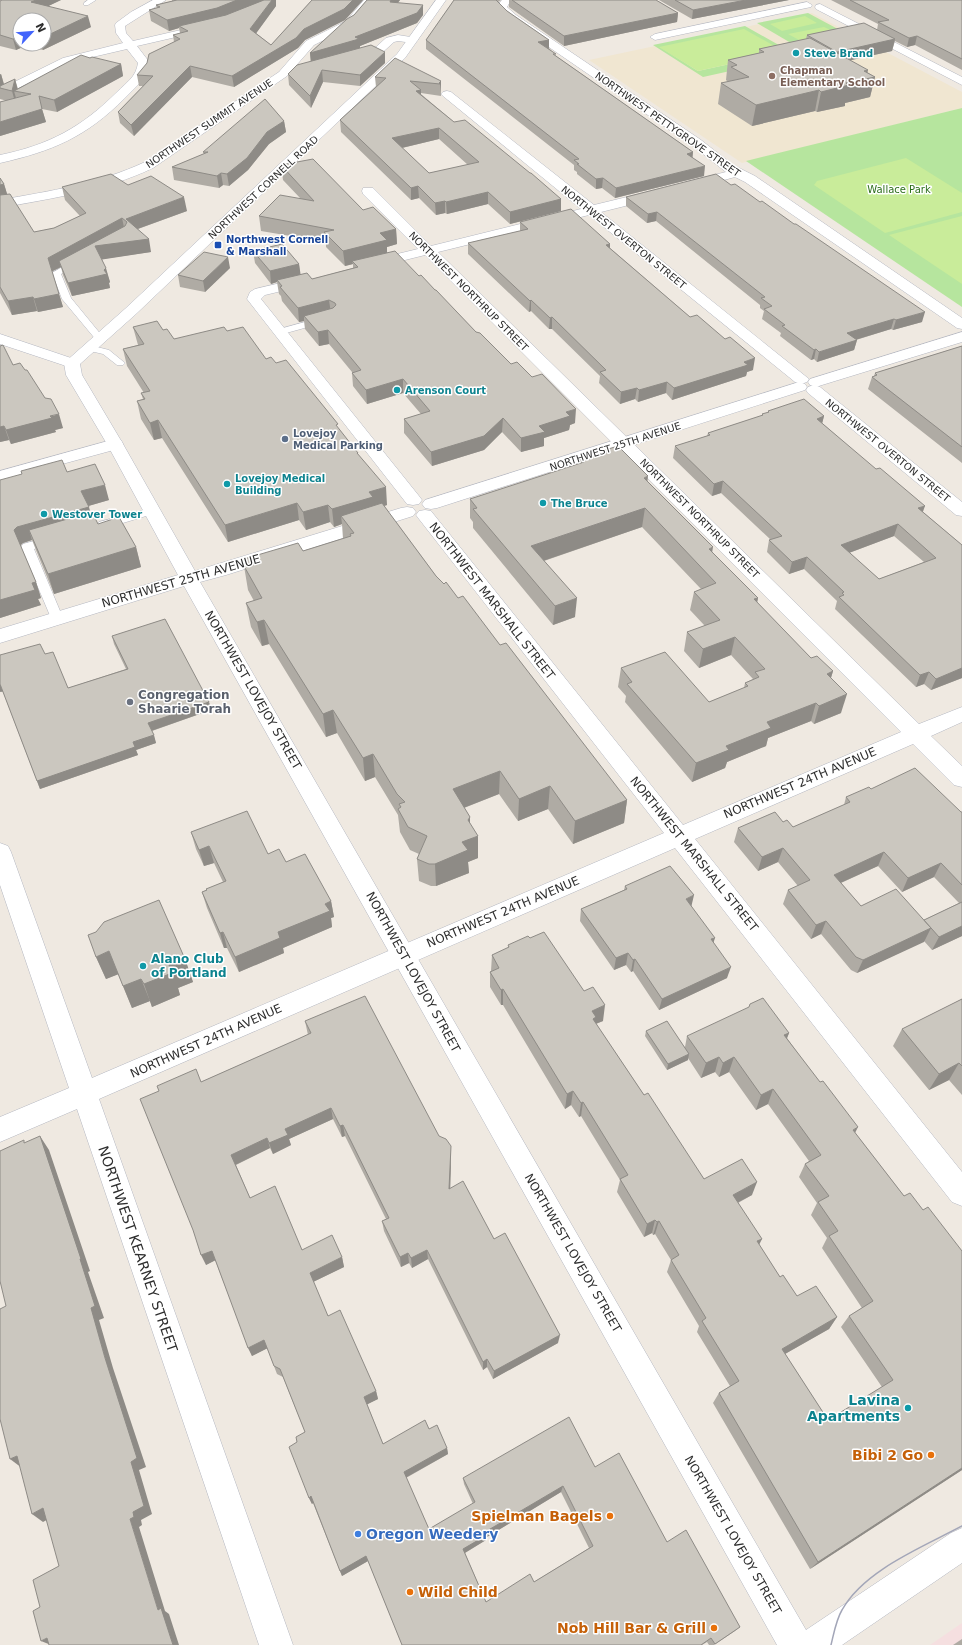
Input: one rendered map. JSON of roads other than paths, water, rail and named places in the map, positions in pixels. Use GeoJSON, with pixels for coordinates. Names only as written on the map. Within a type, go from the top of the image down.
{"type":"FeatureCollection","features":[{"type":"Feature","properties":{"kind":"street"},"geometry":{"type":"LineString","coordinates":[[0,158],[53,143],[84,128],[142,73],[144,63],[121,33],[120,26],[135,14],[161,0]]}},
{"type":"Feature","properties":{"kind":"street","name":"NORTHWEST SUMMIT AVENUE"},"geometry":{"type":"LineString","coordinates":[[0,204],[90,186],[131,174],[149,165],[283,74],[310,43],[350,23],[369,0]]}},
{"type":"Feature","properties":{"kind":"street","name":"NORTHWEST CORNELL ROAD"},"geometry":{"type":"LineString","coordinates":[[72,364],[401,56],[442,0]]}},
{"type":"Feature","properties":{"kind":"street"},"geometry":{"type":"LineString","coordinates":[[820,4],[832,0]]}},
{"type":"Feature","properties":{"kind":"street","name":"NORTHWEST PETTYGROVE STREET"},"geometry":{"type":"LineString","coordinates":[[507,1],[501,8],[512,17],[698,143],[736,174],[750,179],[962,325]]}},
{"type":"Feature","properties":{"kind":"street"},"geometry":{"type":"LineString","coordinates":[[655,36],[807,2],[820,4],[962,82]]}},
{"type":"Feature","properties":{"kind":"street"},"geometry":{"type":"LineString","coordinates":[[684,21],[696,28]]}},
{"type":"Feature","properties":{"kind":"street"},"geometry":{"type":"LineString","coordinates":[[0,94],[67,60],[217,24]]}},
{"type":"Feature","properties":{"kind":"street"},"geometry":{"type":"LineString","coordinates":[[341,61],[376,50],[390,40],[398,38],[413,40]]}},
{"type":"Feature","properties":{"kind":"street"},"geometry":{"type":"LineString","coordinates":[[283,74],[301,72]]}},
{"type":"Feature","properties":{"kind":"street","name":"NORTHWEST OVERTON STREET"},"geometry":{"type":"LineString","coordinates":[[448,94],[962,511]]}},
{"type":"Feature","properties":{"kind":"street"},"geometry":{"type":"LineString","coordinates":[[682,187],[736,174]]}},
{"type":"Feature","properties":{"kind":"street","name":"NORTHWEST NORTHRUP STREET"},"geometry":{"type":"LineString","coordinates":[[368,191],[962,779]]}},
{"type":"Feature","properties":{"kind":"street"},"geometry":{"type":"LineString","coordinates":[[358,268],[667,191]]}},
{"type":"Feature","properties":{"kind":"street","name":"NORTHWEST MARSHALL STREET"},"geometry":{"type":"LineString","coordinates":[[320,277],[260,292],[255,295],[254,299],[962,1193]]}},
{"type":"Feature","properties":{"kind":"street","name":"NORTHWEST 25TH AVENUE"},"geometry":{"type":"LineString","coordinates":[[0,636],[219,571],[624,444],[807,384],[962,337]]}},
{"type":"Feature","properties":{"kind":"street"},"geometry":{"type":"LineString","coordinates":[[0,339],[72,364]]}},
{"type":"Feature","properties":{"kind":"street","name":"NORTHWEST LOVEJOY STREET"},"geometry":{"type":"LineString","coordinates":[[72,364],[74,375],[116,444],[190,579],[796,1645]]}},
{"type":"Feature","properties":{"kind":"street"},"geometry":{"type":"LineString","coordinates":[[0,476],[116,444]]}},
{"type":"Feature","properties":{"kind":"street","name":"NORTHWEST 24TH AVENUE"},"geometry":{"type":"LineString","coordinates":[[0,1130],[962,714]]}},
{"type":"Feature","properties":{"kind":"street","name":"NORTHWEST KEARNEY STREET"},"geometry":{"type":"LineString","coordinates":[[0,852],[276,1645]]}},
{"type":"Feature","properties":{"kind":"street"},"geometry":{"type":"LineString","coordinates":[[813,1645],[962,1544]]}},
{"type":"Feature","properties":{"kind":"lane"},"geometry":{"type":"LineString","coordinates":[[86,4],[93,0]]}},
{"type":"Feature","properties":{"kind":"lane"},"geometry":{"type":"LineString","coordinates":[[83,258],[56,273],[68,299],[100,339]]}},
{"type":"Feature","properties":{"kind":"lane"},"geometry":{"type":"LineString","coordinates":[[279,332],[331,318]]}},
{"type":"Feature","properties":{"kind":"lane"},"geometry":{"type":"LineString","coordinates":[[89,348],[106,352],[120,363]]}},
{"type":"Feature","properties":{"kind":"lane"},"geometry":{"type":"LineString","coordinates":[[94,528],[152,511]]}},
{"type":"Feature","properties":{"kind":"lane"},"geometry":{"type":"LineString","coordinates":[[58,618],[28,547],[64,536]]}},
{"type":"Feature","properties":{"kind":"tram line"},"geometry":{"type":"LineString","coordinates":[[831,1645],[842,1610],[852,1596],[865,1583],[879,1571],[913,1551],[962,1526]]}},
{"type":"Feature","properties":{"kind":"place","name":"Steve Brand"},"geometry":{"type":"Point","coordinates":[796,53]}},
{"type":"Feature","properties":{"kind":"place","name":"Chapman Elementary School"},"geometry":{"type":"Point","coordinates":[772,76]}},
{"type":"Feature","properties":{"kind":"place","name":"Northwest Cornell & Marshall"},"geometry":{"type":"Point","coordinates":[218,245]}},
{"type":"Feature","properties":{"kind":"place","name":"Arenson Court"},"geometry":{"type":"Point","coordinates":[397,390]}},
{"type":"Feature","properties":{"kind":"place","name":"Lovejoy Medical Parking"},"geometry":{"type":"Point","coordinates":[285,439]}},
{"type":"Feature","properties":{"kind":"place","name":"Lovejoy Medical Building"},"geometry":{"type":"Point","coordinates":[227,484]}},
{"type":"Feature","properties":{"kind":"place","name":"The Bruce"},"geometry":{"type":"Point","coordinates":[543,503]}},
{"type":"Feature","properties":{"kind":"place","name":"Westover Tower"},"geometry":{"type":"Point","coordinates":[44,514]}},
{"type":"Feature","properties":{"kind":"place","name":"Congregation Shaarie Torah"},"geometry":{"type":"Point","coordinates":[130,702]}},
{"type":"Feature","properties":{"kind":"place","name":"Alano Club of Portland"},"geometry":{"type":"Point","coordinates":[143,966]}},
{"type":"Feature","properties":{"kind":"place","name":"Lavina Apartments"},"geometry":{"type":"Point","coordinates":[908,1408]}},
{"type":"Feature","properties":{"kind":"place","name":"Bibi 2 Go"},"geometry":{"type":"Point","coordinates":[931,1455]}},
{"type":"Feature","properties":{"kind":"place","name":"Spielman Bagels"},"geometry":{"type":"Point","coordinates":[610,1516]}},
{"type":"Feature","properties":{"kind":"place","name":"Oregon Weedery"},"geometry":{"type":"Point","coordinates":[358,1534]}},
{"type":"Feature","properties":{"kind":"place","name":"Wild Child"},"geometry":{"type":"Point","coordinates":[410,1592]}},
{"type":"Feature","properties":{"kind":"place","name":"Nob Hill Bar & Grill"},"geometry":{"type":"Point","coordinates":[714,1628]}},
{"type":"Feature","properties":{"kind":"park label","name":"Wallace Park"},"geometry":{"type":"Point","coordinates":[899,189]}}]}
